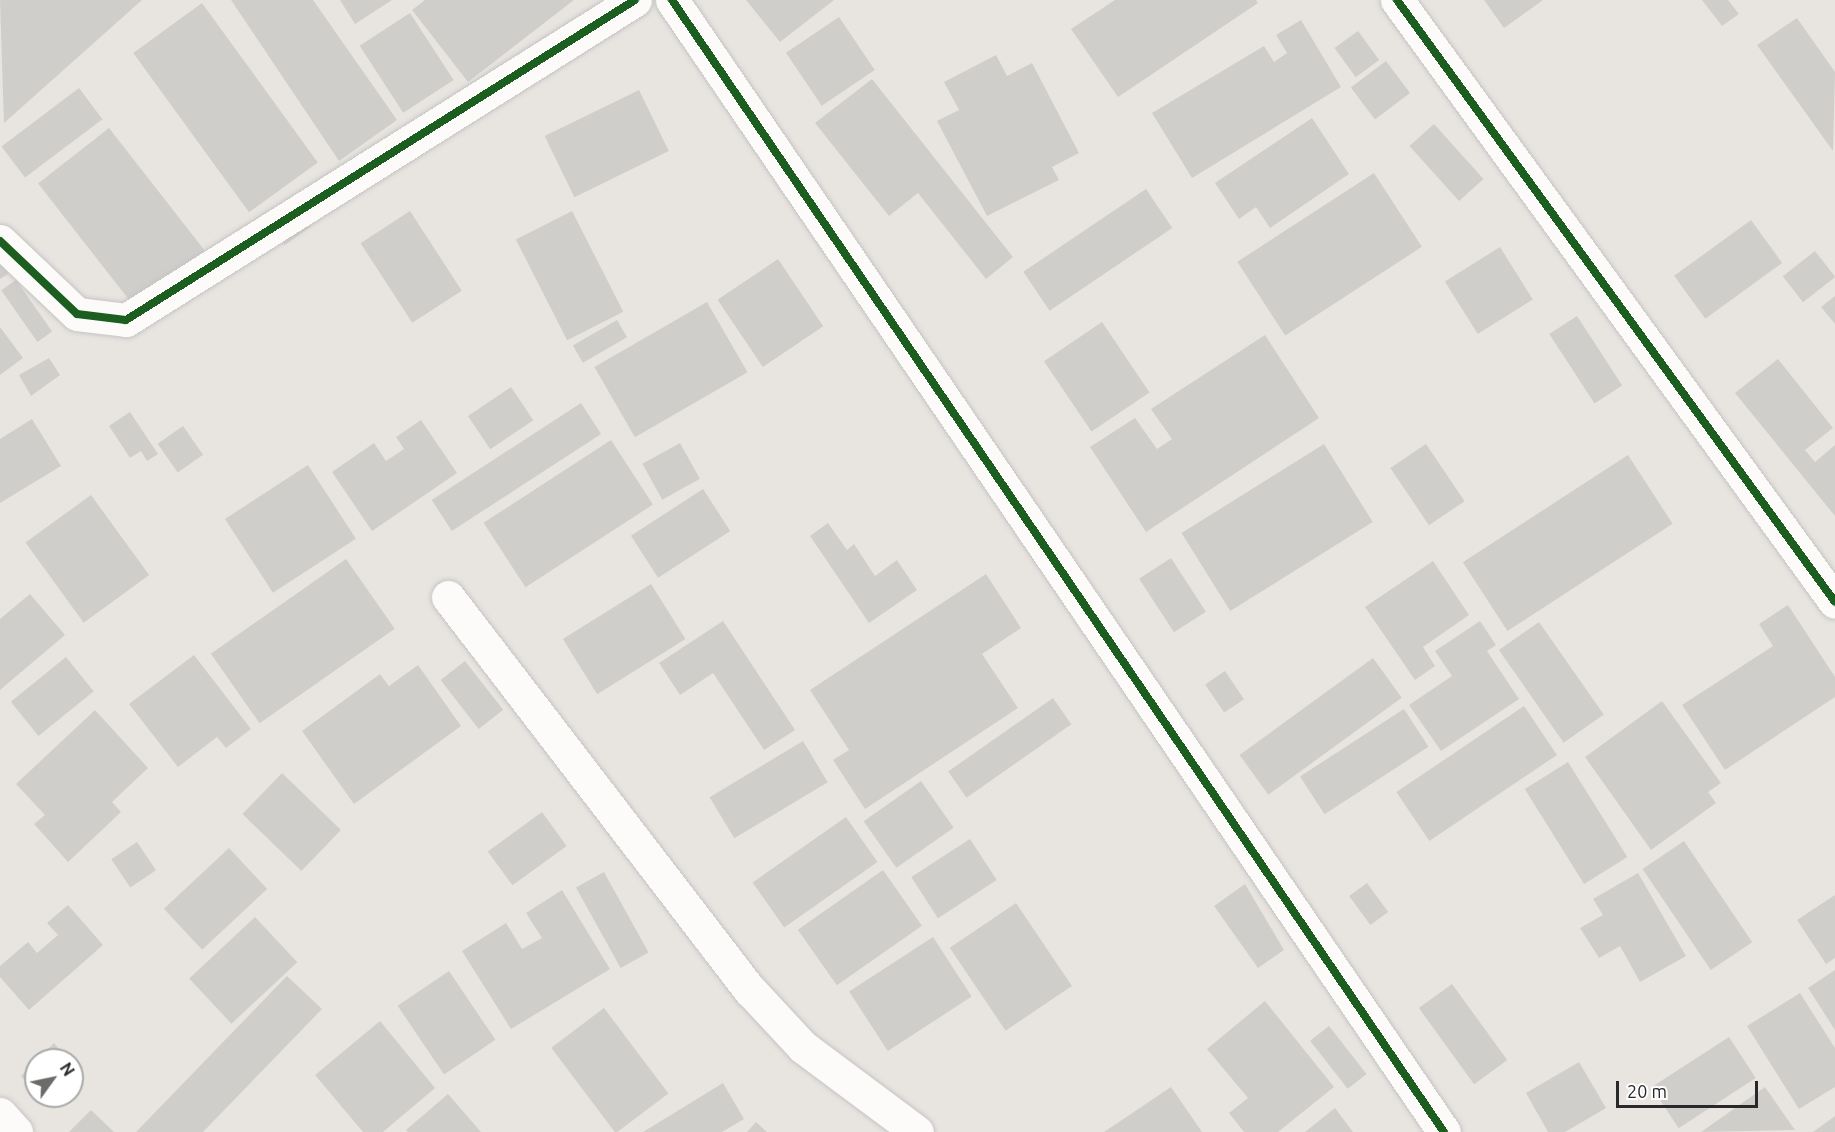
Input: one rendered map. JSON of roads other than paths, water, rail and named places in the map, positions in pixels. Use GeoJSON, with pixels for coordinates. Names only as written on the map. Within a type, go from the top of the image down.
{"type":"FeatureCollection","features":[{"type":"Feature","properties":{"kind":"street"},"geometry":{"type":"LineString","coordinates":[[0,241],[77,314],[126,320],[635,0]]}},
{"type":"Feature","properties":{"kind":"street"},"geometry":{"type":"LineString","coordinates":[[672,0],[1444,1132]]}},
{"type":"Feature","properties":{"kind":"street"},"geometry":{"type":"LineString","coordinates":[[1397,0],[1835,602]]}},
{"type":"Feature","properties":{"kind":"street"},"geometry":{"type":"LineString","coordinates":[[448,597],[750,990],[803,1047],[917,1132]]}},
{"type":"Feature","properties":{"kind":"street"},"geometry":{"type":"LineString","coordinates":[[0,1114],[16,1132]]}}]}
